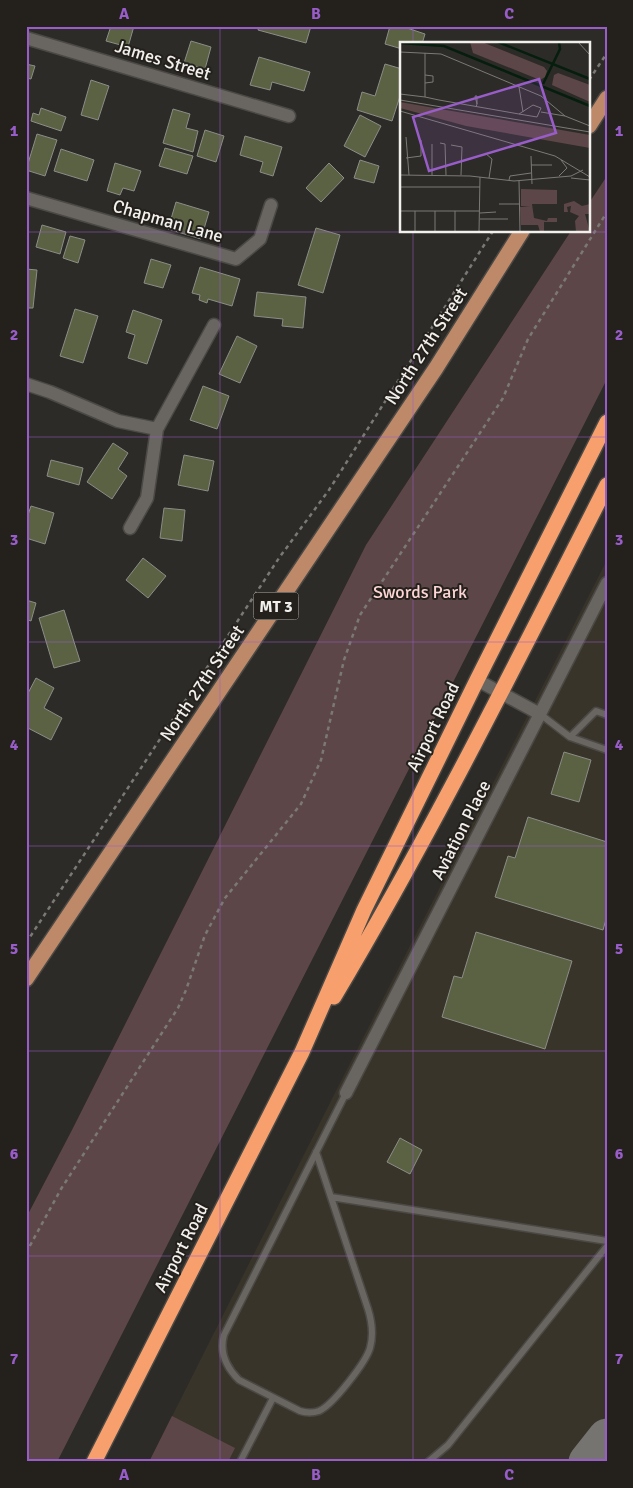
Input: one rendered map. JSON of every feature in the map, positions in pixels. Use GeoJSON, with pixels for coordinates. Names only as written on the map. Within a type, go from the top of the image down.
{"type":"FeatureCollection","features":[{"type":"Feature","properties":{"kind":"highway","name":"Airport Road"},"geometry":{"type":"LineString","coordinates":[[94,1462],[302,1052],[364,910],[607,422]]}},
{"type":"Feature","properties":{"kind":"highway","name":"Airport Road"},"geometry":{"type":"LineString","coordinates":[[302,1052],[381,918],[607,485]]}},
{"type":"Feature","properties":{"kind":"main road"},"geometry":{"type":"LineString","coordinates":[[590,124],[607,98]]}},
{"type":"Feature","properties":{"kind":"main road","name":"North 27th Street"},"geometry":{"type":"LineString","coordinates":[[26,979],[436,368],[521,232]]}},
{"type":"Feature","properties":{"kind":"street","name":"James Street"},"geometry":{"type":"LineString","coordinates":[[26,38],[289,116]]}},
{"type":"Feature","properties":{"kind":"street","name":"Chapman Lane"},"geometry":{"type":"LineString","coordinates":[[26,198],[236,259],[260,240],[271,205]]}},
{"type":"Feature","properties":{"kind":"street"},"geometry":{"type":"LineString","coordinates":[[130,528],[147,498],[158,429],[214,325]]}},
{"type":"Feature","properties":{"kind":"street"},"geometry":{"type":"LineString","coordinates":[[26,384],[50,392],[118,421],[158,429]]}},
{"type":"Feature","properties":{"kind":"street","name":"Aviation Place"},"geometry":{"type":"LineString","coordinates":[[346,1093],[607,583]]}},
{"type":"Feature","properties":{"kind":"street"},"geometry":{"type":"LineString","coordinates":[[477,680],[540,714]]}},
{"type":"Feature","properties":{"kind":"lane"},"geometry":{"type":"LineString","coordinates":[[570,737],[596,711],[607,715]]}},
{"type":"Feature","properties":{"kind":"lane"},"geometry":{"type":"LineString","coordinates":[[540,714],[570,737],[607,750]]}},
{"type":"Feature","properties":{"kind":"lane"},"geometry":{"type":"LineString","coordinates":[[316,1152],[371,1320],[372,1330],[370,1349],[366,1359],[335,1399],[318,1412],[309,1413],[300,1412],[239,1380],[232,1374],[226,1364],[221,1345],[224,1335],[316,1152],[346,1093]]}},
{"type":"Feature","properties":{"kind":"lane"},"geometry":{"type":"LineString","coordinates":[[331,1197],[607,1241]]}},
{"type":"Feature","properties":{"kind":"lane"},"geometry":{"type":"LineString","coordinates":[[428,1462],[448,1445],[607,1246]]}},
{"type":"Feature","properties":{"kind":"lane"},"geometry":{"type":"LineString","coordinates":[[240,1462],[273,1398]]}},
{"type":"Feature","properties":{"kind":"path"},"geometry":{"type":"LineString","coordinates":[[590,78],[607,53]]}},
{"type":"Feature","properties":{"kind":"path"},"geometry":{"type":"LineString","coordinates":[[26,1254],[61,1189],[178,1008],[205,935],[225,898],[300,804],[321,760],[344,660],[360,615],[503,398],[528,340],[607,212]]}},
{"type":"Feature","properties":{"kind":"path"},"geometry":{"type":"LineString","coordinates":[[26,942],[222,643],[279,558],[329,490],[492,232]]}},
{"type":"Feature","properties":{"kind":"shaded area"},"geometry":{"type":"Polygon","coordinates":[[[607,560],[607,1462],[149,1462],[337,1089],[607,560]]]}},
{"type":"Feature","properties":{"kind":"green space","name":"Swords Park"},"geometry":{"type":"Polygon","coordinates":[[[607,176],[607,379],[57,1462],[26,1462],[26,1218],[366,545],[570,232],[590,232],[590,202],[607,176]]]}},
{"type":"Feature","properties":{"kind":"green space"},"geometry":{"type":"Polygon","coordinates":[[[172,1416],[235,1448],[228,1462],[149,1462],[172,1416]]]}},
{"type":"Feature","properties":{"kind":"building"},"geometry":{"type":"Polygon","coordinates":[[[111,26],[134,26],[128,47],[106,41],[111,26]]]}},
{"type":"Feature","properties":{"kind":"building"},"geometry":{"type":"Polygon","coordinates":[[[259,26],[311,26],[306,43],[258,30],[259,26]]]}},
{"type":"Feature","properties":{"kind":"building"},"geometry":{"type":"Polygon","coordinates":[[[390,26],[401,26],[425,34],[423,42],[400,42],[400,48],[385,44],[390,26]]]}},
{"type":"Feature","properties":{"kind":"building"},"geometry":{"type":"Polygon","coordinates":[[[191,41],[211,47],[205,69],[184,63],[191,41]]]}},
{"type":"Feature","properties":{"kind":"building"},"geometry":{"type":"Polygon","coordinates":[[[259,57],[310,72],[304,91],[272,82],[270,90],[250,85],[259,57]]]}},
{"type":"Feature","properties":{"kind":"building"},"geometry":{"type":"Polygon","coordinates":[[[26,64],[35,66],[31,79],[26,78],[26,64]]]}},
{"type":"Feature","properties":{"kind":"building"},"geometry":{"type":"Polygon","coordinates":[[[385,64],[400,68],[400,96],[392,121],[357,110],[362,92],[375,96],[385,64]]]}},
{"type":"Feature","properties":{"kind":"building"},"geometry":{"type":"Polygon","coordinates":[[[91,80],[109,86],[98,120],[81,115],[91,80]]]}},
{"type":"Feature","properties":{"kind":"building"},"geometry":{"type":"Polygon","coordinates":[[[41,108],[66,117],[61,131],[31,121],[33,113],[39,115],[41,108]]]}},
{"type":"Feature","properties":{"kind":"building"},"geometry":{"type":"Polygon","coordinates":[[[173,109],[190,114],[186,128],[198,131],[193,152],[163,143],[173,109]]]}},
{"type":"Feature","properties":{"kind":"building"},"geometry":{"type":"Polygon","coordinates":[[[360,115],[381,126],[365,157],[344,146],[360,115]]]}},
{"type":"Feature","properties":{"kind":"building"},"geometry":{"type":"Polygon","coordinates":[[[205,130],[224,136],[216,162],[197,156],[205,130]]]}},
{"type":"Feature","properties":{"kind":"building"},"geometry":{"type":"Polygon","coordinates":[[[37,134],[57,140],[45,176],[26,170],[37,134]]]}},
{"type":"Feature","properties":{"kind":"building"},"geometry":{"type":"Polygon","coordinates":[[[245,136],[282,147],[273,176],[260,172],[263,162],[240,155],[245,136]]]}},
{"type":"Feature","properties":{"kind":"building"},"geometry":{"type":"Polygon","coordinates":[[[165,148],[193,156],[187,174],[159,166],[165,148]]]}},
{"type":"Feature","properties":{"kind":"building"},"geometry":{"type":"Polygon","coordinates":[[[61,149],[94,160],[87,181],[54,171],[61,149]]]}},
{"type":"Feature","properties":{"kind":"building"},"geometry":{"type":"Polygon","coordinates":[[[360,160],[379,166],[374,183],[354,178],[360,160]]]}},
{"type":"Feature","properties":{"kind":"building"},"geometry":{"type":"Polygon","coordinates":[[[115,163],[141,171],[134,191],[123,188],[120,195],[107,191],[115,163]]]}},
{"type":"Feature","properties":{"kind":"building"},"geometry":{"type":"Polygon","coordinates":[[[329,163],[344,178],[321,202],[306,188],[329,163]]]}},
{"type":"Feature","properties":{"kind":"building"},"geometry":{"type":"Polygon","coordinates":[[[176,202],[209,212],[201,239],[168,229],[176,202]]]}},
{"type":"Feature","properties":{"kind":"building"},"geometry":{"type":"Polygon","coordinates":[[[42,225],[66,232],[60,254],[36,247],[42,225]]]}},
{"type":"Feature","properties":{"kind":"building"},"geometry":{"type":"Polygon","coordinates":[[[316,228],[340,235],[323,293],[298,285],[316,228]]]}},
{"type":"Feature","properties":{"kind":"building"},"geometry":{"type":"Polygon","coordinates":[[[70,236],[85,240],[78,263],[63,258],[70,236]]]}},
{"type":"Feature","properties":{"kind":"building"},"geometry":{"type":"Polygon","coordinates":[[[151,259],[171,265],[163,288],[144,283],[151,259]]]}},
{"type":"Feature","properties":{"kind":"building"},"geometry":{"type":"Polygon","coordinates":[[[200,267],[240,279],[232,306],[208,299],[207,303],[199,300],[200,295],[192,293],[200,267]]]}},
{"type":"Feature","properties":{"kind":"building"},"geometry":{"type":"Polygon","coordinates":[[[26,269],[37,270],[33,308],[26,308],[26,269]]]}},
{"type":"Feature","properties":{"kind":"building"},"geometry":{"type":"Polygon","coordinates":[[[257,292],[306,297],[303,328],[282,326],[283,319],[254,316],[257,292]]]}},
{"type":"Feature","properties":{"kind":"building"},"geometry":{"type":"Polygon","coordinates":[[[75,309],[98,316],[83,363],[60,356],[75,309]]]}},
{"type":"Feature","properties":{"kind":"building"},"geometry":{"type":"Polygon","coordinates":[[[133,310],[162,320],[147,364],[128,358],[135,335],[126,332],[133,310]]]}},
{"type":"Feature","properties":{"kind":"building"},"geometry":{"type":"Polygon","coordinates":[[[237,336],[257,346],[240,383],[219,374],[237,336]]]}},
{"type":"Feature","properties":{"kind":"building"},"geometry":{"type":"Polygon","coordinates":[[[203,386],[229,396],[217,429],[190,420],[203,386]]]}},
{"type":"Feature","properties":{"kind":"building"},"geometry":{"type":"Polygon","coordinates":[[[113,443],[128,453],[118,469],[127,476],[112,499],[87,482],[113,443]]]}},
{"type":"Feature","properties":{"kind":"building"},"geometry":{"type":"Polygon","coordinates":[[[184,455],[214,461],[208,491],[178,485],[184,455]]]}},
{"type":"Feature","properties":{"kind":"building"},"geometry":{"type":"Polygon","coordinates":[[[51,460],[83,468],[79,485],[47,476],[51,460]]]}},
{"type":"Feature","properties":{"kind":"building"},"geometry":{"type":"Polygon","coordinates":[[[31,506],[54,513],[45,544],[26,538],[26,521],[31,506]]]}},
{"type":"Feature","properties":{"kind":"building"},"geometry":{"type":"Polygon","coordinates":[[[164,508],[185,510],[182,541],[160,538],[164,508]]]}},
{"type":"Feature","properties":{"kind":"building"},"geometry":{"type":"Polygon","coordinates":[[[143,558],[166,576],[148,598],[126,580],[143,558]]]}},
{"type":"Feature","properties":{"kind":"building"},"geometry":{"type":"Polygon","coordinates":[[[26,600],[36,603],[31,621],[26,619],[26,600]]]}},
{"type":"Feature","properties":{"kind":"building"},"geometry":{"type":"Polygon","coordinates":[[[64,610],[80,661],[54,668],[39,618],[64,610]]]}},
{"type":"Feature","properties":{"kind":"building"},"geometry":{"type":"Polygon","coordinates":[[[36,678],[54,688],[44,708],[62,718],[51,740],[26,727],[26,697],[36,678]]]}},
{"type":"Feature","properties":{"kind":"building"},"geometry":{"type":"Polygon","coordinates":[[[564,752],[591,760],[579,802],[551,794],[564,752]]]}},
{"type":"Feature","properties":{"kind":"building"},"geometry":{"type":"Polygon","coordinates":[[[528,817],[607,842],[607,916],[603,930],[495,897],[508,856],[515,858],[528,817]]]}},
{"type":"Feature","properties":{"kind":"building"},"geometry":{"type":"Polygon","coordinates":[[[476,932],[572,961],[545,1049],[442,1017],[454,976],[462,978],[476,932]]]}},
{"type":"Feature","properties":{"kind":"building"},"geometry":{"type":"Polygon","coordinates":[[[400,1138],[422,1150],[410,1174],[387,1162],[400,1138]]]}},
{"type":"Feature","properties":{"kind":"taxiway"},"geometry":{"type":"LineString","coordinates":[[588,1462],[607,1438]]}}]}
